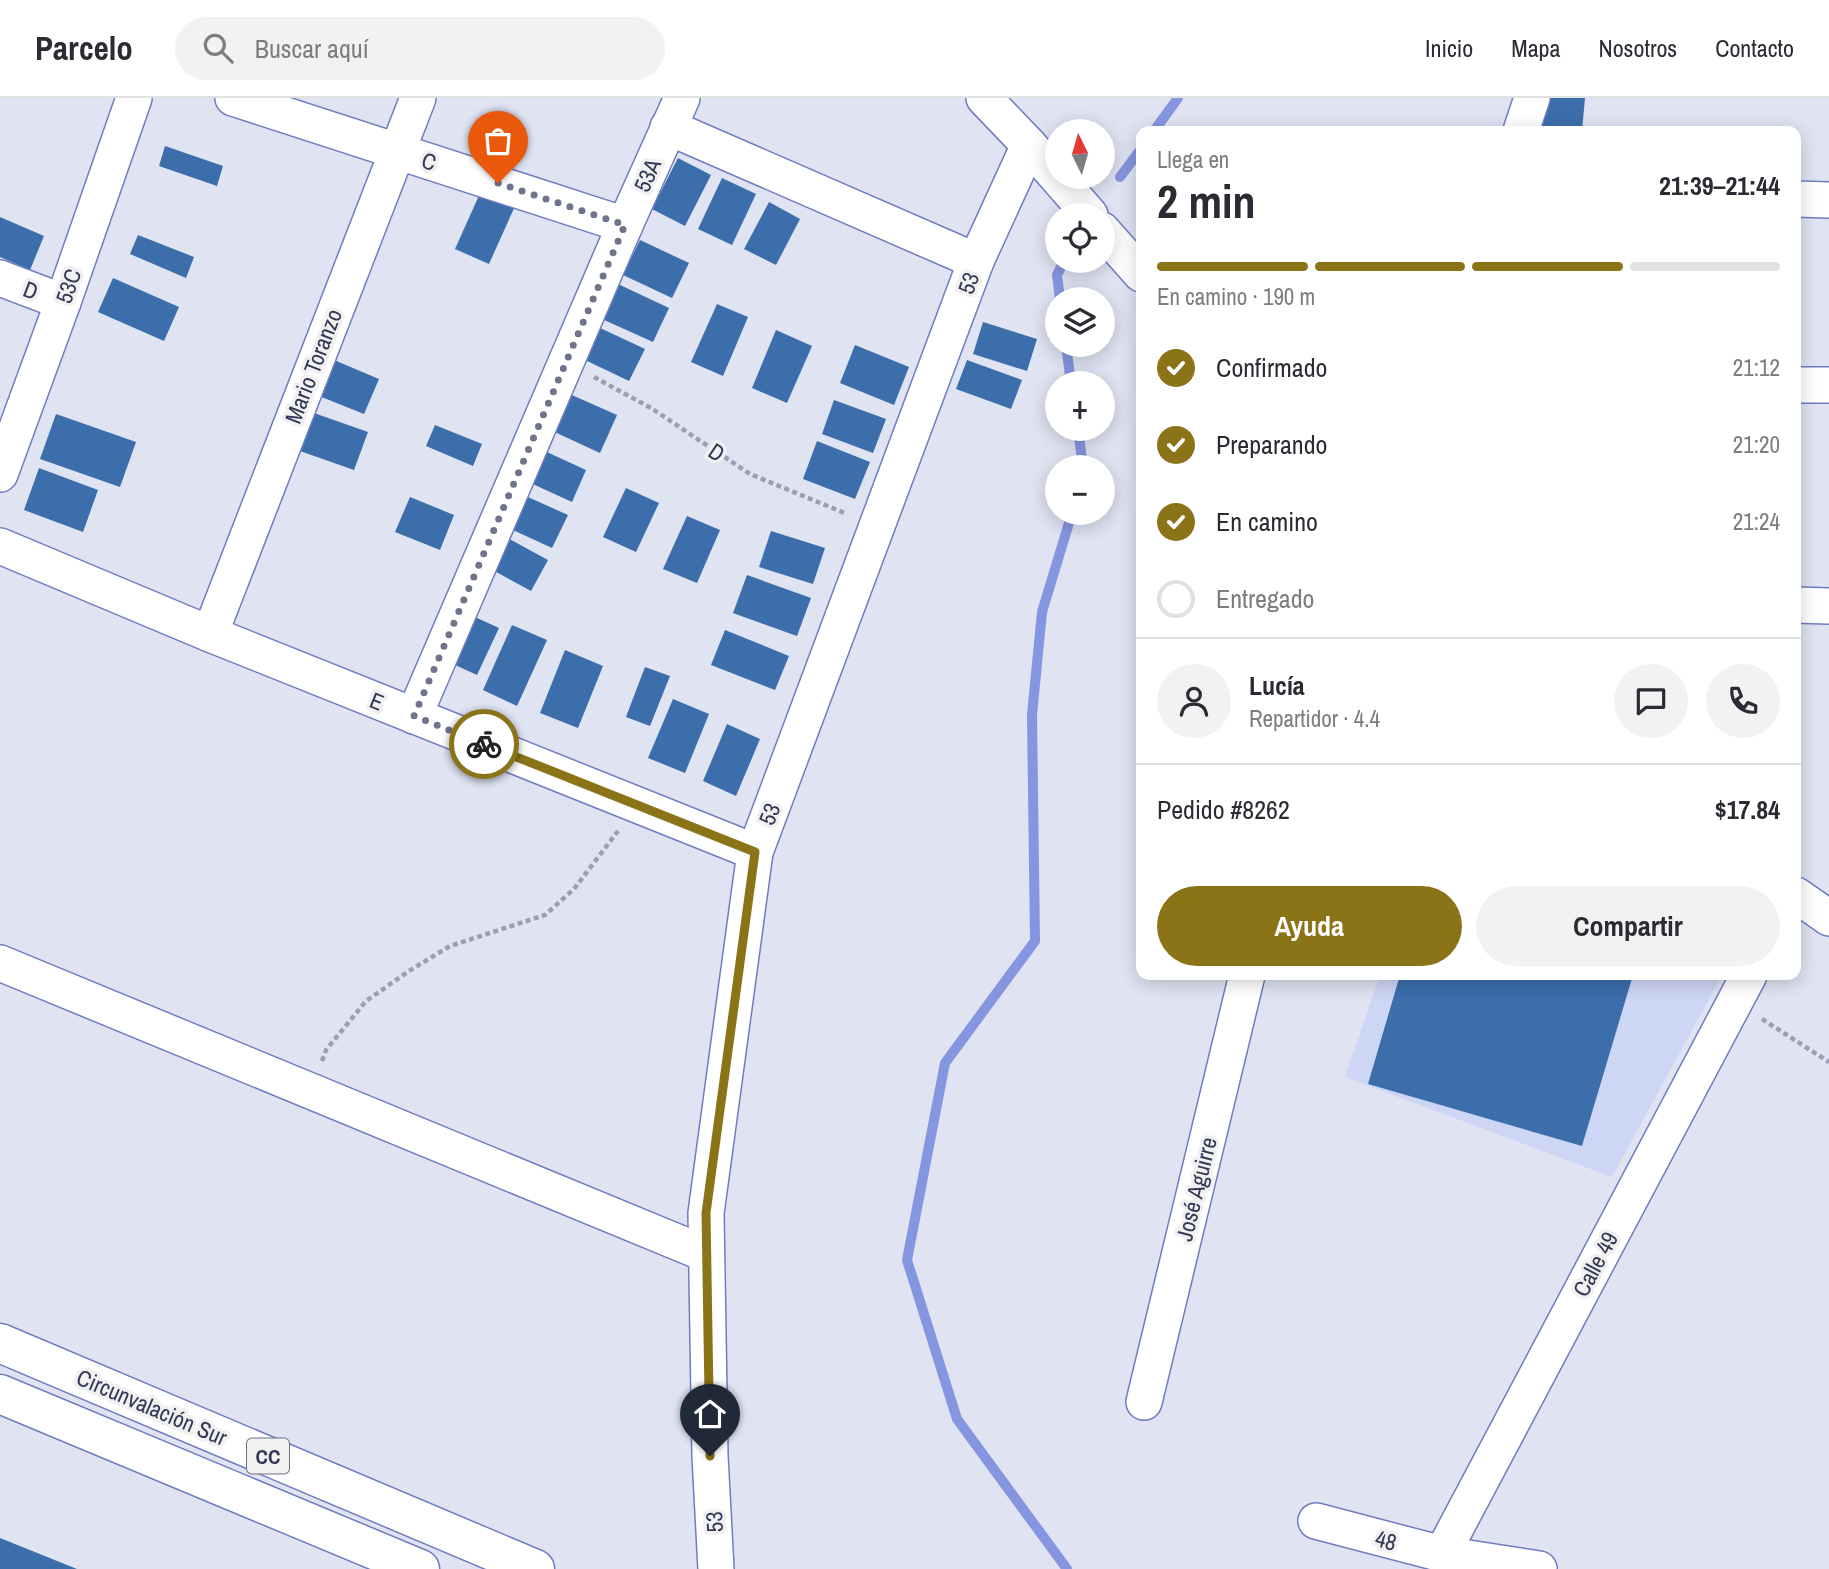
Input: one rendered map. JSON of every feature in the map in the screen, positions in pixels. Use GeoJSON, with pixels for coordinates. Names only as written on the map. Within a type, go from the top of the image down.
{"type":"FeatureCollection","features":[{"type":"Feature","properties":{"kind":"highway","name":"Circunvalación Sur"},"geometry":{"type":"LineString","coordinates":[[0,1343],[535,1569]]}},
{"type":"Feature","properties":{"kind":"highway","name":"Circunvalación Sur"},"geometry":{"type":"LineString","coordinates":[[0,1394],[420,1569]]}},
{"type":"Feature","properties":{"kind":"street","name":"53C"},"geometry":{"type":"LineString","coordinates":[[0,474],[134,98]]}},
{"type":"Feature","properties":{"kind":"street","name":"C"},"geometry":{"type":"LineString","coordinates":[[233,98],[625,225]]}},
{"type":"Feature","properties":{"kind":"street","name":"Mario Toranzo"},"geometry":{"type":"LineString","coordinates":[[209,634],[418,98]]}},
{"type":"Feature","properties":{"kind":"street"},"geometry":{"type":"LineString","coordinates":[[984,98],[1080,203]]}},
{"type":"Feature","properties":{"kind":"street"},"geometry":{"type":"LineString","coordinates":[[1523,126],[1532,98]]}},
{"type":"Feature","properties":{"kind":"street"},"geometry":{"type":"LineString","coordinates":[[675,113],[976,261]]}},
{"type":"Feature","properties":{"kind":"street","name":"53A"},"geometry":{"type":"LineString","coordinates":[[414,716],[675,113]]}},
{"type":"Feature","properties":{"kind":"street","name":"53"},"geometry":{"type":"LineString","coordinates":[[716,1569],[710,1456],[706,1213],[755,852],[976,261],[1029,145]]}},
{"type":"Feature","properties":{"kind":"street"},"geometry":{"type":"LineString","coordinates":[[1801,199],[1829,200]]}},
{"type":"Feature","properties":{"kind":"street"},"geometry":{"type":"LineString","coordinates":[[1115,245],[1136,268]]}},
{"type":"Feature","properties":{"kind":"street","name":"D"},"geometry":{"type":"LineString","coordinates":[[0,278],[63,302]]}},
{"type":"Feature","properties":{"kind":"street"},"geometry":{"type":"LineString","coordinates":[[1801,385],[1829,385]]}},
{"type":"Feature","properties":{"kind":"street","name":"E"},"geometry":{"type":"LineString","coordinates":[[0,546],[209,634],[755,852]]}},
{"type":"Feature","properties":{"kind":"street"},"geometry":{"type":"LineString","coordinates":[[1801,606],[1829,606]]}},
{"type":"Feature","properties":{"kind":"street"},"geometry":{"type":"LineString","coordinates":[[1801,898],[1829,918]]}},
{"type":"Feature","properties":{"kind":"street"},"geometry":{"type":"LineString","coordinates":[[0,963],[706,1254]]}},
{"type":"Feature","properties":{"kind":"street","name":"José Aguirre"},"geometry":{"type":"LineString","coordinates":[[1144,1402],[1246,980]]}},
{"type":"Feature","properties":{"kind":"street","name":"Calle 49"},"geometry":{"type":"LineString","coordinates":[[1442,1554],[1742,988]]}},
{"type":"Feature","properties":{"kind":"street","name":"48"},"geometry":{"type":"LineString","coordinates":[[1316,1521],[1442,1554],[1539,1569]]}},
{"type":"Feature","properties":{"kind":"path","name":"D"},"geometry":{"type":"LineString","coordinates":[[566,361],[651,408],[750,474],[877,526]]}},
{"type":"Feature","properties":{"kind":"path"},"geometry":{"type":"LineString","coordinates":[[309,1091],[326,1050],[366,1002],[408,971],[450,946],[545,915],[574,888],[637,805]]}},
{"type":"Feature","properties":{"kind":"path"},"geometry":{"type":"LineString","coordinates":[[1742,988],[1829,1062]]}},
{"type":"Feature","properties":{"kind":"shaded area"},"geometry":{"type":"Polygon","coordinates":[[[1378,980],[1719,980],[1612,1177],[1345,1077],[1378,980]]]}},
{"type":"Feature","properties":{"kind":"building"},"geometry":{"type":"Polygon","coordinates":[[[1545,98],[1585,98],[1582,126],[1542,126],[1545,98]]]}},
{"type":"Feature","properties":{"kind":"building"},"geometry":{"type":"Polygon","coordinates":[[[165,146],[223,166],[217,186],[159,166],[165,146]]]}},
{"type":"Feature","properties":{"kind":"building"},"geometry":{"type":"Polygon","coordinates":[[[678,158],[711,175],[685,226],[652,209],[678,158]]]}},
{"type":"Feature","properties":{"kind":"building"},"geometry":{"type":"Polygon","coordinates":[[[722,178],[756,194],[732,245],[698,229],[722,178]]]}},
{"type":"Feature","properties":{"kind":"building"},"geometry":{"type":"Polygon","coordinates":[[[481,191],[515,206],[489,264],[455,249],[481,191]]]}},
{"type":"Feature","properties":{"kind":"building"},"geometry":{"type":"Polygon","coordinates":[[[769,202],[800,219],[776,265],[744,249],[769,202]]]}},
{"type":"Feature","properties":{"kind":"building"},"geometry":{"type":"Polygon","coordinates":[[[0,217],[44,236],[30,270],[0,257],[0,217]]]}},
{"type":"Feature","properties":{"kind":"building"},"geometry":{"type":"Polygon","coordinates":[[[138,235],[194,257],[186,278],[130,254],[138,235]]]}},
{"type":"Feature","properties":{"kind":"building"},"geometry":{"type":"Polygon","coordinates":[[[640,240],[689,263],[672,298],[623,275],[640,240]]]}},
{"type":"Feature","properties":{"kind":"building"},"geometry":{"type":"Polygon","coordinates":[[[113,278],[179,307],[164,341],[98,312],[113,278]]]}},
{"type":"Feature","properties":{"kind":"building"},"geometry":{"type":"Polygon","coordinates":[[[618,284],[669,308],[653,342],[602,319],[618,284]]]}},
{"type":"Feature","properties":{"kind":"building"},"geometry":{"type":"Polygon","coordinates":[[[717,304],[748,317],[723,376],[691,362],[717,304]]]}},
{"type":"Feature","properties":{"kind":"building"},"geometry":{"type":"Polygon","coordinates":[[[983,322],[1037,339],[1027,371],[973,354],[983,322]]]}},
{"type":"Feature","properties":{"kind":"building"},"geometry":{"type":"Polygon","coordinates":[[[598,327],[645,349],[629,381],[583,359],[598,327]]]}},
{"type":"Feature","properties":{"kind":"building"},"geometry":{"type":"Polygon","coordinates":[[[776,330],[812,346],[787,403],[752,388],[776,330]]]}},
{"type":"Feature","properties":{"kind":"building"},"geometry":{"type":"Polygon","coordinates":[[[855,345],[909,367],[894,405],[840,383],[855,345]]]}},
{"type":"Feature","properties":{"kind":"building"},"geometry":{"type":"Polygon","coordinates":[[[334,360],[379,379],[364,414],[319,396],[334,360]]]}},
{"type":"Feature","properties":{"kind":"building"},"geometry":{"type":"Polygon","coordinates":[[[967,360],[1022,380],[1011,409],[956,389],[967,360]]]}},
{"type":"Feature","properties":{"kind":"building"},"geometry":{"type":"Polygon","coordinates":[[[565,392],[617,415],[600,453],[548,429],[565,392]]]}},
{"type":"Feature","properties":{"kind":"building"},"geometry":{"type":"Polygon","coordinates":[[[834,400],[886,419],[873,453],[822,434],[834,400]]]}},
{"type":"Feature","properties":{"kind":"building"},"geometry":{"type":"Polygon","coordinates":[[[314,413],[368,432],[354,470],[300,451],[314,413]]]}},
{"type":"Feature","properties":{"kind":"building"},"geometry":{"type":"Polygon","coordinates":[[[56,414],[136,442],[120,487],[40,459],[56,414]]]}},
{"type":"Feature","properties":{"kind":"building"},"geometry":{"type":"Polygon","coordinates":[[[435,425],[482,444],[473,466],[426,446],[435,425]]]}},
{"type":"Feature","properties":{"kind":"building"},"geometry":{"type":"Polygon","coordinates":[[[817,441],[870,462],[855,499],[803,479],[817,441]]]}},
{"type":"Feature","properties":{"kind":"building"},"geometry":{"type":"Polygon","coordinates":[[[538,448],[586,470],[572,502],[524,480],[538,448]]]}},
{"type":"Feature","properties":{"kind":"building"},"geometry":{"type":"Polygon","coordinates":[[[39,468],[98,490],[83,532],[24,510],[39,468]]]}},
{"type":"Feature","properties":{"kind":"building"},"geometry":{"type":"Polygon","coordinates":[[[626,488],[659,503],[636,552],[603,537],[626,488]]]}},
{"type":"Feature","properties":{"kind":"building"},"geometry":{"type":"Polygon","coordinates":[[[519,493],[568,515],[552,548],[504,526],[519,493]]]}},
{"type":"Feature","properties":{"kind":"building"},"geometry":{"type":"Polygon","coordinates":[[[410,497],[454,515],[440,550],[395,532],[410,497]]]}},
{"type":"Feature","properties":{"kind":"building"},"geometry":{"type":"Polygon","coordinates":[[[687,516],[720,530],[697,583],[663,569],[687,516]]]}},
{"type":"Feature","properties":{"kind":"building"},"geometry":{"type":"Polygon","coordinates":[[[771,531],[825,548],[813,584],[759,567],[771,531]]]}},
{"type":"Feature","properties":{"kind":"building"},"geometry":{"type":"Polygon","coordinates":[[[504,536],[548,560],[531,591],[487,567],[504,536]]]}},
{"type":"Feature","properties":{"kind":"building"},"geometry":{"type":"Polygon","coordinates":[[[747,575],[811,598],[797,636],[733,613],[747,575]]]}},
{"type":"Feature","properties":{"kind":"building"},"geometry":{"type":"Polygon","coordinates":[[[466,613],[499,628],[477,675],[444,660],[466,613]]]}},
{"type":"Feature","properties":{"kind":"building"},"geometry":{"type":"Polygon","coordinates":[[[512,625],[547,640],[517,706],[483,690],[512,625]]]}},
{"type":"Feature","properties":{"kind":"building"},"geometry":{"type":"Polygon","coordinates":[[[725,630],[789,656],[775,690],[711,665],[725,630]]]}},
{"type":"Feature","properties":{"kind":"building"},"geometry":{"type":"Polygon","coordinates":[[[565,650],[603,666],[578,728],[540,713],[565,650]]]}},
{"type":"Feature","properties":{"kind":"building"},"geometry":{"type":"Polygon","coordinates":[[[645,667],[670,676],[650,726],[626,717],[645,667]]]}},
{"type":"Feature","properties":{"kind":"building"},"geometry":{"type":"Polygon","coordinates":[[[673,699],[709,714],[685,773],[648,758],[673,699]]]}},
{"type":"Feature","properties":{"kind":"building"},"geometry":{"type":"Polygon","coordinates":[[[727,724],[760,739],[736,796],[703,781],[727,724]]]}},
{"type":"Feature","properties":{"kind":"building"},"geometry":{"type":"Polygon","coordinates":[[[1399,980],[1632,980],[1582,1146],[1368,1084],[1399,980]]]}},
{"type":"Feature","properties":{"kind":"building"},"geometry":{"type":"Polygon","coordinates":[[[0,1538],[77,1569],[0,1569],[0,1538]]]}},
{"type":"Feature","properties":{"kind":"waterway"},"geometry":{"type":"LineString","coordinates":[[1158,126],[1178,98]]}},
{"type":"Feature","properties":{"kind":"waterway"},"geometry":{"type":"LineString","coordinates":[[1120,177],[1136,156]]}},
{"type":"Feature","properties":{"kind":"waterway"},"geometry":{"type":"LineString","coordinates":[[1058,273],[1058,287]]}},
{"type":"Feature","properties":{"kind":"waterway"},"geometry":{"type":"LineString","coordinates":[[1068,357],[1069,371]]}},
{"type":"Feature","properties":{"kind":"waterway"},"geometry":{"type":"LineString","coordinates":[[1080,441],[1081,455]]}},
{"type":"Feature","properties":{"kind":"waterway"},"geometry":{"type":"LineString","coordinates":[[1067,1569],[957,1419],[907,1260],[945,1063],[1035,941],[1032,715],[1042,612],[1068,525]]}},
{"type":"Feature","properties":{"kind":"way so far"},"geometry":{"type":"LineString","coordinates":[[484,744],[414,716],[625,225],[498,183]]}},
{"type":"Feature","properties":{"kind":"route"},"geometry":{"type":"LineString","coordinates":[[484,744],[755,852],[706,1213],[710,1456]]}}]}
